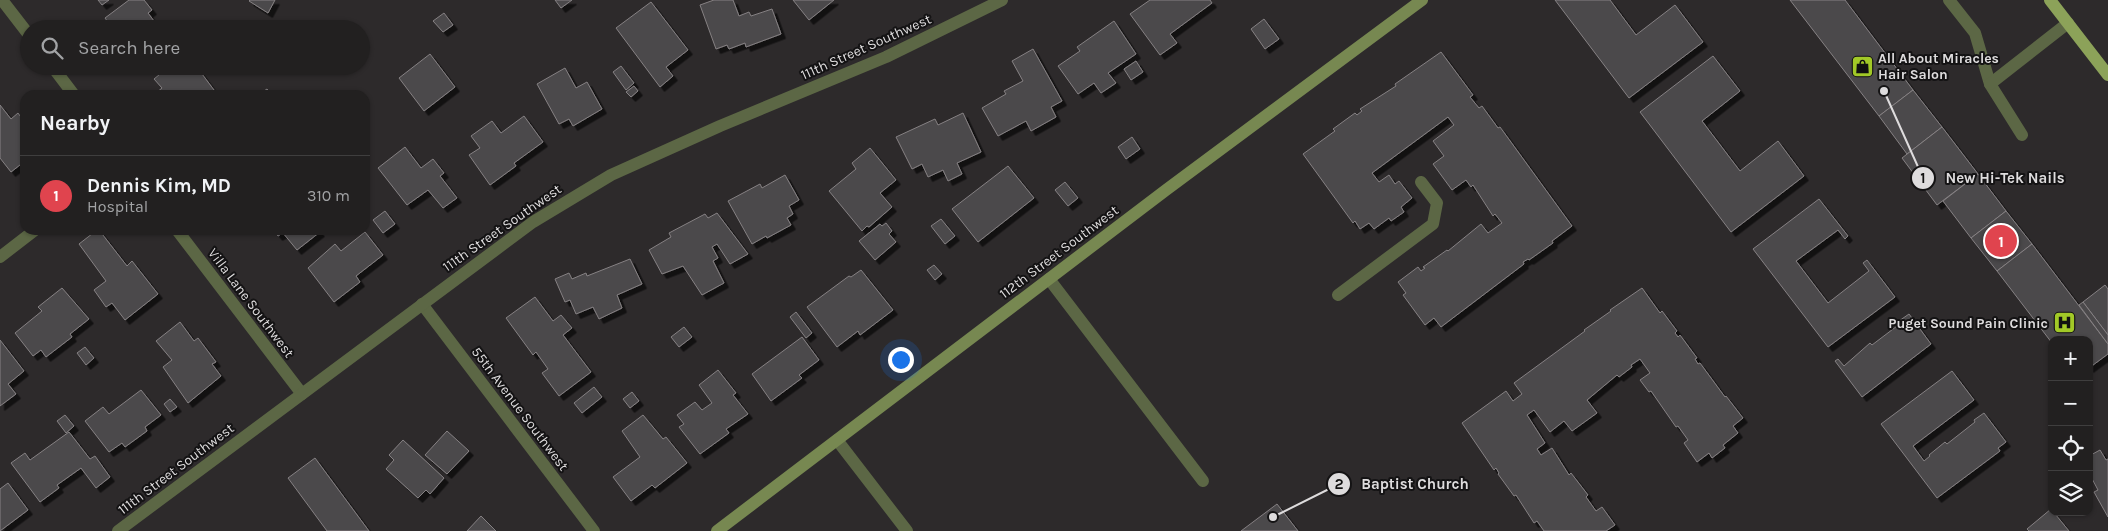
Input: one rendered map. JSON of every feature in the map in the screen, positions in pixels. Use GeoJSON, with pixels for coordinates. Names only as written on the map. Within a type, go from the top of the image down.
{"type":"FeatureCollection","features":[{"type":"Feature","properties":{"kind":"main road"},"geometry":{"type":"LineString","coordinates":[[2050,0],[2108,75]]}},
{"type":"Feature","properties":{"kind":"street"},"geometry":{"type":"LineString","coordinates":[[2,0],[20,23]]}},
{"type":"Feature","properties":{"kind":"street","name":"111th Street Southwest"},"geometry":{"type":"LineString","coordinates":[[118,531],[533,222],[611,175],[720,126],[886,57],[1002,0]]}},
{"type":"Feature","properties":{"kind":"street","name":"112th Street Southwest"},"geometry":{"type":"LineString","coordinates":[[717,531],[1049,279],[1422,0]]}},
{"type":"Feature","properties":{"kind":"street"},"geometry":{"type":"LineString","coordinates":[[1948,0],[1975,34],[1990,84],[2022,135]]}},
{"type":"Feature","properties":{"kind":"street"},"geometry":{"type":"LineString","coordinates":[[1990,84],[2068,23]]}},
{"type":"Feature","properties":{"kind":"street"},"geometry":{"type":"LineString","coordinates":[[59,75],[70,90]]}},
{"type":"Feature","properties":{"kind":"street"},"geometry":{"type":"LineString","coordinates":[[1338,294],[1433,224],[1437,203],[1421,182]]}},
{"type":"Feature","properties":{"kind":"street"},"geometry":{"type":"LineString","coordinates":[[0,257],[29,235]]}},
{"type":"Feature","properties":{"kind":"street","name":"Villa Lane Southwest"},"geometry":{"type":"LineString","coordinates":[[181,235],[302,394]]}},
{"type":"Feature","properties":{"kind":"street"},"geometry":{"type":"LineString","coordinates":[[1049,279],[1203,481]]}},
{"type":"Feature","properties":{"kind":"street","name":"55th Avenue Southwest"},"geometry":{"type":"LineString","coordinates":[[422,304],[594,531]]}},
{"type":"Feature","properties":{"kind":"street"},"geometry":{"type":"LineString","coordinates":[[837,440],[907,531]]}},
{"type":"Feature","properties":{"kind":"building"},"geometry":{"type":"Polygon","coordinates":[[[98,0],[109,0],[102,5],[98,0]]]}},
{"type":"Feature","properties":{"kind":"building"},"geometry":{"type":"Polygon","coordinates":[[[129,0],[144,0],[152,10],[148,13],[153,20],[106,20],[105,18],[129,0]]]}},
{"type":"Feature","properties":{"kind":"building"},"geometry":{"type":"Polygon","coordinates":[[[250,0],[275,0],[268,13],[250,0]]]}},
{"type":"Feature","properties":{"kind":"building"},"geometry":{"type":"Polygon","coordinates":[[[555,0],[572,0],[561,8],[555,0]]]}},
{"type":"Feature","properties":{"kind":"building"},"geometry":{"type":"Polygon","coordinates":[[[714,0],[733,0],[739,16],[749,12],[751,16],[772,9],[781,34],[746,47],[745,43],[729,49],[727,45],[716,49],[700,5],[714,0]]]}},
{"type":"Feature","properties":{"kind":"building"},"geometry":{"type":"Polygon","coordinates":[[[793,0],[834,0],[809,20],[793,0]]]}},
{"type":"Feature","properties":{"kind":"building"},"geometry":{"type":"Polygon","coordinates":[[[1150,0],[1210,0],[1212,3],[1170,34],[1177,43],[1160,55],[1130,14],[1150,0]]]}},
{"type":"Feature","properties":{"kind":"building"},"geometry":{"type":"Polygon","coordinates":[[[1555,0],[1610,0],[1636,35],[1675,5],[1703,42],[1629,98],[1555,0]]]}},
{"type":"Feature","properties":{"kind":"building"},"geometry":{"type":"Polygon","coordinates":[[[1790,0],[1845,0],[1913,90],[1879,116],[1790,0]]]}},
{"type":"Feature","properties":{"kind":"building"},"geometry":{"type":"Polygon","coordinates":[[[651,2],[688,50],[666,67],[673,76],[660,87],[616,28],[651,2]]]}},
{"type":"Feature","properties":{"kind":"building"},"geometry":{"type":"Polygon","coordinates":[[[444,13],[453,25],[443,32],[433,21],[444,13]]]}},
{"type":"Feature","properties":{"kind":"building"},"geometry":{"type":"Polygon","coordinates":[[[1264,19],[1279,39],[1265,49],[1251,29],[1264,19]]]}},
{"type":"Feature","properties":{"kind":"building"},"geometry":{"type":"Polygon","coordinates":[[[1114,21],[1136,54],[1108,73],[1116,83],[1101,93],[1094,83],[1078,94],[1058,66],[1080,51],[1077,47],[1114,21]]]}},
{"type":"Feature","properties":{"kind":"building"},"geometry":{"type":"Polygon","coordinates":[[[1033,49],[1062,101],[1051,107],[1056,117],[1031,131],[1026,121],[998,136],[982,108],[1006,94],[1004,91],[1023,81],[1012,61],[1033,49]]]}},
{"type":"Feature","properties":{"kind":"building"},"geometry":{"type":"Polygon","coordinates":[[[1441,52],[1473,95],[1470,97],[1479,108],[1482,106],[1498,128],[1500,127],[1572,226],[1552,241],[1553,243],[1529,260],[1523,262],[1524,264],[1441,327],[1434,318],[1425,325],[1403,295],[1406,293],[1398,282],[1418,267],[1421,271],[1425,268],[1423,267],[1448,251],[1481,224],[1488,233],[1502,223],[1495,214],[1493,216],[1473,185],[1471,187],[1466,180],[1452,190],[1433,164],[1444,156],[1433,141],[1454,125],[1448,117],[1372,173],[1379,182],[1389,175],[1395,184],[1399,181],[1412,198],[1401,207],[1404,212],[1391,221],[1389,218],[1374,229],[1369,223],[1360,229],[1355,221],[1353,223],[1303,154],[1335,131],[1333,129],[1355,113],[1357,115],[1362,111],[1360,109],[1396,86],[1395,84],[1441,52]]]}},
{"type":"Feature","properties":{"kind":"building"},"geometry":{"type":"Polygon","coordinates":[[[430,54],[455,87],[424,111],[399,78],[430,54]]]}},
{"type":"Feature","properties":{"kind":"building"},"geometry":{"type":"Polygon","coordinates":[[[1713,56],[1740,91],[1702,121],[1740,171],[1778,141],[1804,176],[1731,232],[1640,112],[1713,56]]]}},
{"type":"Feature","properties":{"kind":"building"},"geometry":{"type":"Polygon","coordinates":[[[1136,61],[1143,72],[1131,80],[1124,69],[1136,61]]]}},
{"type":"Feature","properties":{"kind":"building"},"geometry":{"type":"Polygon","coordinates":[[[621,66],[634,83],[626,90],[613,72],[621,66]]]}},
{"type":"Feature","properties":{"kind":"building"},"geometry":{"type":"Polygon","coordinates":[[[565,68],[576,88],[587,82],[602,109],[573,126],[569,119],[559,124],[537,84],[565,68]]]}},
{"type":"Feature","properties":{"kind":"building"},"geometry":{"type":"Polygon","coordinates":[[[159,75],[203,75],[214,90],[160,90],[162,88],[154,79],[159,75]]]}},
{"type":"Feature","properties":{"kind":"building"},"geometry":{"type":"Polygon","coordinates":[[[634,86],[638,91],[631,97],[626,92],[634,86]]]}},
{"type":"Feature","properties":{"kind":"building"},"geometry":{"type":"Polygon","coordinates":[[[1913,90],[1942,127],[1907,154],[1879,116],[1913,90]]]}},
{"type":"Feature","properties":{"kind":"building"},"geometry":{"type":"Polygon","coordinates":[[[0,105],[11,119],[18,113],[20,116],[20,165],[11,172],[0,158],[0,105]]]}},
{"type":"Feature","properties":{"kind":"building"},"geometry":{"type":"Polygon","coordinates":[[[963,113],[981,152],[957,163],[962,174],[948,181],[943,170],[928,177],[922,164],[912,169],[896,137],[935,119],[938,125],[963,113]]]}},
{"type":"Feature","properties":{"kind":"building"},"geometry":{"type":"Polygon","coordinates":[[[524,116],[543,142],[514,163],[516,166],[490,185],[469,155],[480,148],[471,136],[492,121],[501,133],[524,116]]]}},
{"type":"Feature","properties":{"kind":"building"},"geometry":{"type":"Polygon","coordinates":[[[1942,127],[1978,174],[1937,205],[1902,158],[1942,127]]]}},
{"type":"Feature","properties":{"kind":"building"},"geometry":{"type":"Polygon","coordinates":[[[1132,137],[1140,149],[1126,159],[1118,147],[1132,137]]]}},
{"type":"Feature","properties":{"kind":"building"},"geometry":{"type":"Polygon","coordinates":[[[405,147],[421,168],[433,159],[444,173],[440,176],[457,198],[443,208],[428,190],[407,205],[378,168],[405,147]]]}},
{"type":"Feature","properties":{"kind":"building"},"geometry":{"type":"Polygon","coordinates":[[[870,148],[896,180],[880,193],[892,207],[862,231],[829,191],[856,169],[852,163],[870,148]]]}},
{"type":"Feature","properties":{"kind":"building"},"geometry":{"type":"Polygon","coordinates":[[[1008,166],[1034,198],[978,242],[952,209],[1008,166]]]}},
{"type":"Feature","properties":{"kind":"building"},"geometry":{"type":"Polygon","coordinates":[[[1978,174],[2006,211],[1971,238],[1943,201],[1978,174]]]}},
{"type":"Feature","properties":{"kind":"building"},"geometry":{"type":"Polygon","coordinates":[[[785,175],[799,200],[789,206],[793,214],[787,218],[791,225],[752,244],[728,201],[760,184],[762,188],[785,175]]]}},
{"type":"Feature","properties":{"kind":"building"},"geometry":{"type":"Polygon","coordinates":[[[1065,182],[1078,198],[1068,206],[1055,190],[1065,182]]]}},
{"type":"Feature","properties":{"kind":"building"},"geometry":{"type":"Polygon","coordinates":[[[1819,199],[1848,236],[1845,239],[1838,230],[1796,261],[1828,303],[1869,271],[1863,263],[1867,260],[1895,297],[1828,347],[1753,249],[1819,199]]]}},
{"type":"Feature","properties":{"kind":"building"},"geometry":{"type":"Polygon","coordinates":[[[385,211],[395,224],[383,233],[373,220],[385,211]]]}},
{"type":"Feature","properties":{"kind":"building"},"geometry":{"type":"Polygon","coordinates":[[[2006,211],[2032,244],[1997,271],[1971,238],[2006,211]]]}},
{"type":"Feature","properties":{"kind":"building"},"geometry":{"type":"Polygon","coordinates":[[[717,213],[748,254],[730,264],[717,244],[712,247],[718,258],[713,261],[724,283],[702,295],[683,266],[662,274],[649,250],[671,237],[669,233],[705,214],[708,218],[717,213]]]}},
{"type":"Feature","properties":{"kind":"building"},"geometry":{"type":"Polygon","coordinates":[[[941,219],[955,236],[945,244],[931,226],[941,219]]]}},
{"type":"Feature","properties":{"kind":"building"},"geometry":{"type":"Polygon","coordinates":[[[886,223],[892,231],[889,234],[896,242],[875,260],[859,241],[880,224],[882,226],[886,223]]]}},
{"type":"Feature","properties":{"kind":"building"},"geometry":{"type":"Polygon","coordinates":[[[91,235],[103,235],[127,266],[132,261],[158,294],[125,320],[112,303],[106,307],[94,290],[106,281],[79,244],[91,235]]]}},
{"type":"Feature","properties":{"kind":"building"},"geometry":{"type":"Polygon","coordinates":[[[285,235],[316,235],[297,250],[285,235]]]}},
{"type":"Feature","properties":{"kind":"building"},"geometry":{"type":"Polygon","coordinates":[[[361,235],[367,235],[383,255],[356,276],[360,282],[334,302],[308,268],[335,244],[341,251],[361,235]]]}},
{"type":"Feature","properties":{"kind":"building","name":"Puget Sound Pain Clinic"},"geometry":{"type":"Polygon","coordinates":[[[2032,244],[2108,344],[2108,354],[2093,365],[2093,336],[2048,336],[2048,338],[1997,271],[2032,244]]]}},
{"type":"Feature","properties":{"kind":"building"},"geometry":{"type":"Polygon","coordinates":[[[630,259],[642,284],[617,295],[622,308],[599,319],[593,307],[576,314],[570,300],[565,302],[555,279],[569,273],[572,279],[586,273],[587,276],[630,259]]]}},
{"type":"Feature","properties":{"kind":"building"},"geometry":{"type":"Polygon","coordinates":[[[934,265],[942,274],[935,280],[927,270],[934,265]]]}},
{"type":"Feature","properties":{"kind":"building"},"geometry":{"type":"Polygon","coordinates":[[[861,270],[893,310],[860,335],[858,331],[837,347],[807,307],[849,276],[851,277],[861,270]]]}},
{"type":"Feature","properties":{"kind":"building"},"geometry":{"type":"Polygon","coordinates":[[[2105,285],[2108,289],[2108,335],[2083,302],[2105,285]]]}},
{"type":"Feature","properties":{"kind":"building"},"geometry":{"type":"Polygon","coordinates":[[[62,288],[89,319],[70,334],[72,337],[46,357],[41,350],[33,356],[15,333],[42,311],[38,307],[62,288]]]}},
{"type":"Feature","properties":{"kind":"building"},"geometry":{"type":"Polygon","coordinates":[[[1642,288],[1660,313],[1662,311],[1677,331],[1675,333],[1678,337],[1680,335],[1697,358],[1695,359],[1698,364],[1700,363],[1743,418],[1733,426],[1738,433],[1723,445],[1725,448],[1712,458],[1709,453],[1697,462],[1684,443],[1688,440],[1678,426],[1676,427],[1651,391],[1649,392],[1640,380],[1650,373],[1640,359],[1587,400],[1597,413],[1572,431],[1564,421],[1550,432],[1534,410],[1527,415],[1545,443],[1537,449],[1541,455],[1552,448],[1569,475],[1571,473],[1588,495],[1586,497],[1596,511],[1602,507],[1615,525],[1606,531],[1544,531],[1537,521],[1534,523],[1516,495],[1514,496],[1498,474],[1496,468],[1494,470],[1462,423],[1506,391],[1513,401],[1522,394],[1514,383],[1642,288]]]}},
{"type":"Feature","properties":{"kind":"building"},"geometry":{"type":"Polygon","coordinates":[[[535,297],[553,321],[561,315],[572,328],[563,335],[591,372],[559,396],[542,373],[548,369],[536,352],[533,355],[506,318],[535,297]]]}},
{"type":"Feature","properties":{"kind":"building"},"geometry":{"type":"Polygon","coordinates":[[[2083,302],[2108,335],[2108,344],[2079,305],[2083,302]]]}},
{"type":"Feature","properties":{"kind":"building"},"geometry":{"type":"Polygon","coordinates":[[[796,312],[812,333],[806,338],[790,317],[796,312]]]}},
{"type":"Feature","properties":{"kind":"building"},"geometry":{"type":"Polygon","coordinates":[[[1909,314],[1931,344],[1862,397],[1835,361],[1838,359],[1844,366],[1870,343],[1872,345],[1901,323],[1899,321],[1909,314]]]}},
{"type":"Feature","properties":{"kind":"building"},"geometry":{"type":"Polygon","coordinates":[[[180,322],[194,341],[198,338],[216,362],[212,364],[221,376],[188,403],[163,367],[172,360],[156,341],[180,322]]]}},
{"type":"Feature","properties":{"kind":"building"},"geometry":{"type":"Polygon","coordinates":[[[684,327],[692,337],[679,347],[671,337],[684,327]]]}},
{"type":"Feature","properties":{"kind":"building"},"geometry":{"type":"Polygon","coordinates":[[[802,337],[819,360],[799,375],[802,378],[771,401],[752,374],[802,337]]]}},
{"type":"Feature","properties":{"kind":"building"},"geometry":{"type":"Polygon","coordinates":[[[0,340],[24,371],[8,384],[16,394],[0,406],[0,340]]]}},
{"type":"Feature","properties":{"kind":"building"},"geometry":{"type":"Polygon","coordinates":[[[85,347],[94,358],[86,365],[77,353],[85,347]]]}},
{"type":"Feature","properties":{"kind":"building"},"geometry":{"type":"Polygon","coordinates":[[[718,370],[736,393],[733,395],[748,414],[726,429],[729,433],[700,454],[679,427],[684,424],[677,415],[695,402],[702,410],[712,403],[699,385],[718,370]]]}},
{"type":"Feature","properties":{"kind":"building"},"geometry":{"type":"Polygon","coordinates":[[[1952,371],[1974,400],[1913,446],[1924,461],[1945,442],[1947,444],[1984,413],[2006,442],[1998,448],[2000,451],[1937,498],[1881,424],[1952,371]]]}},
{"type":"Feature","properties":{"kind":"building"},"geometry":{"type":"Polygon","coordinates":[[[594,387],[602,397],[582,413],[574,403],[594,387]]]}},
{"type":"Feature","properties":{"kind":"building"},"geometry":{"type":"Polygon","coordinates":[[[141,390],[161,415],[145,427],[147,431],[125,447],[122,443],[109,452],[85,421],[103,407],[109,414],[141,390]]]}},
{"type":"Feature","properties":{"kind":"building"},"geometry":{"type":"Polygon","coordinates":[[[632,392],[639,401],[630,408],[623,399],[632,392]]]}},
{"type":"Feature","properties":{"kind":"building"},"geometry":{"type":"Polygon","coordinates":[[[170,399],[177,407],[170,412],[164,404],[170,399]]]}},
{"type":"Feature","properties":{"kind":"building"},"geometry":{"type":"Polygon","coordinates":[[[65,415],[74,426],[66,433],[57,421],[65,415]]]}},
{"type":"Feature","properties":{"kind":"building"},"geometry":{"type":"Polygon","coordinates":[[[643,415],[663,439],[666,437],[687,463],[655,488],[652,485],[631,501],[613,477],[640,457],[622,431],[643,415]]]}},
{"type":"Feature","properties":{"kind":"building"},"geometry":{"type":"Polygon","coordinates":[[[447,431],[469,451],[447,474],[425,455],[447,431]]]}},
{"type":"Feature","properties":{"kind":"building"},"geometry":{"type":"Polygon","coordinates":[[[69,432],[90,459],[95,456],[110,477],[96,488],[81,468],[57,485],[59,488],[40,502],[11,463],[25,453],[30,460],[69,432]]]}},
{"type":"Feature","properties":{"kind":"building"},"geometry":{"type":"Polygon","coordinates":[[[403,440],[444,478],[430,494],[426,490],[418,498],[386,469],[394,460],[389,455],[403,440]]]}},
{"type":"Feature","properties":{"kind":"building"},"geometry":{"type":"Polygon","coordinates":[[[2100,450],[2106,460],[2108,459],[2108,517],[2094,492],[2098,490],[2093,481],[2093,454],[2100,450]]]}},
{"type":"Feature","properties":{"kind":"building"},"geometry":{"type":"Polygon","coordinates":[[[315,458],[369,531],[327,531],[288,478],[315,458]]]}},
{"type":"Feature","properties":{"kind":"building"},"geometry":{"type":"Polygon","coordinates":[[[8,483],[28,510],[0,531],[0,489],[8,483]]]}},
{"type":"Feature","properties":{"kind":"building"},"geometry":{"type":"Polygon","coordinates":[[[1277,504],[1298,531],[1241,531],[1277,504]]]}},
{"type":"Feature","properties":{"kind":"building"},"geometry":{"type":"Polygon","coordinates":[[[2048,512],[2048,516],[2057,516],[2069,531],[2029,531],[2027,529],[2048,512]]]}},
{"type":"Feature","properties":{"kind":"building"},"geometry":{"type":"Polygon","coordinates":[[[481,516],[496,531],[467,531],[481,516]]]}},
{"type":"Feature","properties":{"kind":"place","name":"All About Miracles Hair Salon"},"geometry":{"type":"Point","coordinates":[1862,66]}},
{"type":"Feature","properties":{"kind":"place","name":"New Hi-Tek Nails"},"geometry":{"type":"Point","coordinates":[1884,91]}},
{"type":"Feature","properties":{"kind":"place","name":"Dennis Kim, MD"},"geometry":{"type":"Point","coordinates":[2001,241]}},
{"type":"Feature","properties":{"kind":"place","name":"Puget Sound Pain Clinic"},"geometry":{"type":"Point","coordinates":[2064,323]}},
{"type":"Feature","properties":{"kind":"place","name":"Baptist Church"},"geometry":{"type":"Point","coordinates":[1273,517]}}]}
